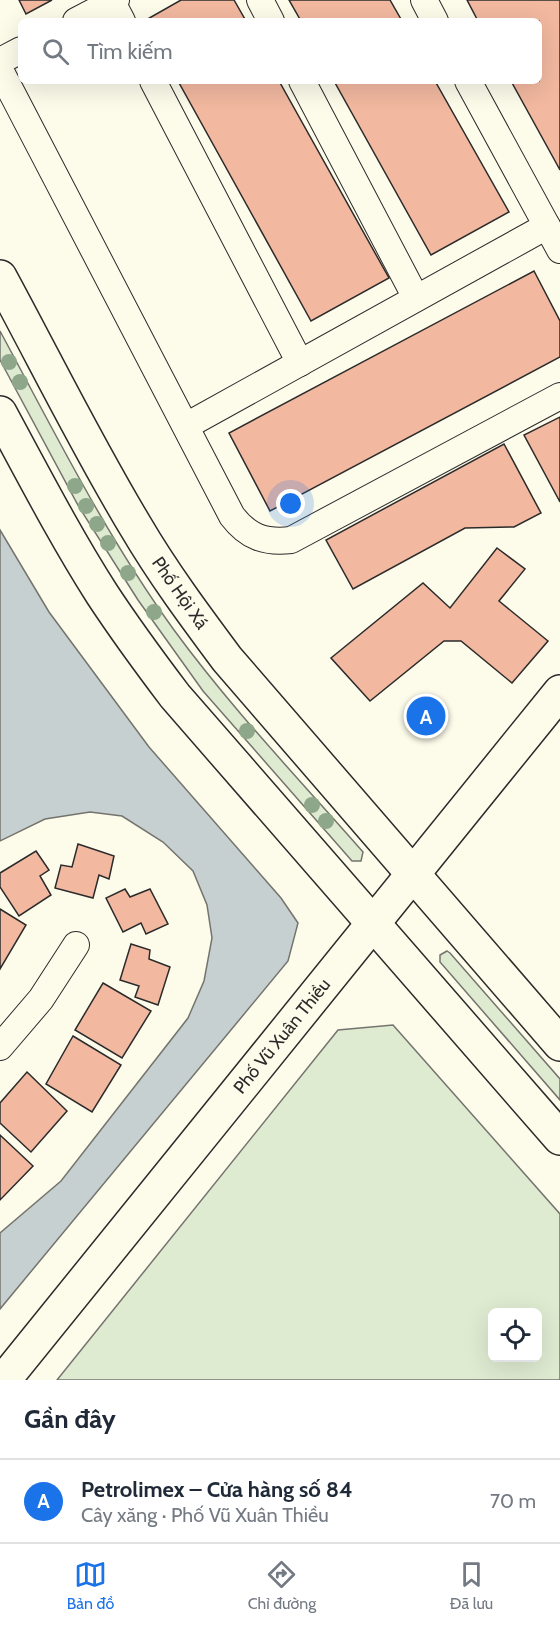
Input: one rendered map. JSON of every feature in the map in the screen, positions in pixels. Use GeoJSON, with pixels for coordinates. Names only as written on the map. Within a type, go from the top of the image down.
{"type":"FeatureCollection","features":[{"type":"Feature","properties":{"kind":"main road","name":"Phố Hội Xá"},"geometry":{"type":"LineString","coordinates":[[0,277],[110,483],[136,528],[195,615],[227,658],[560,1044]]}},
{"type":"Feature","properties":{"kind":"main road"},"geometry":{"type":"LineString","coordinates":[[0,413],[70,542],[137,646],[175,696],[560,1138]]}},
{"type":"Feature","properties":{"kind":"main road","name":"Phố Vũ Xuân Thiều"},"geometry":{"type":"LineString","coordinates":[[4,1380],[560,692]]}},
{"type":"Feature","properties":{"kind":"street"},"geometry":{"type":"LineString","coordinates":[[260,0],[269,18]]}},
{"type":"Feature","properties":{"kind":"street"},"geometry":{"type":"LineString","coordinates":[[424,0],[433,18]]}},
{"type":"Feature","properties":{"kind":"street"},"geometry":{"type":"LineString","coordinates":[[85,18],[116,8]]}},
{"type":"Feature","properties":{"kind":"street"},"geometry":{"type":"LineString","coordinates":[[0,61],[18,52]]}},
{"type":"Feature","properties":{"kind":"street"},"geometry":{"type":"LineString","coordinates":[[0,70],[232,516],[240,527],[258,538],[278,542],[291,540],[560,396]]}},
{"type":"Feature","properties":{"kind":"street"},"geometry":{"type":"LineString","coordinates":[[155,84],[300,363]]}},
{"type":"Feature","properties":{"kind":"street"},"geometry":{"type":"LineString","coordinates":[[304,84],[416,298]]}},
{"type":"Feature","properties":{"kind":"street"},"geometry":{"type":"LineString","coordinates":[[470,84],[560,250]]}},
{"type":"Feature","properties":{"kind":"street"},"geometry":{"type":"LineString","coordinates":[[186,426],[547,226]]}},
{"type":"Feature","properties":{"kind":"street"},"geometry":{"type":"LineString","coordinates":[[0,1047],[40,999],[76,945]]}},
{"type":"Feature","properties":{"kind":"green space"},"geometry":{"type":"Polygon","coordinates":[[[0,331],[82,484],[149,594],[219,687],[363,852],[361,861],[352,861],[203,691],[138,600],[79,507],[0,360],[0,331]]]}},
{"type":"Feature","properties":{"kind":"green space"},"geometry":{"type":"Polygon","coordinates":[[[447,951],[560,1079],[560,1100],[440,962],[440,955],[447,951]]]}},
{"type":"Feature","properties":{"kind":"green space"},"geometry":{"type":"Polygon","coordinates":[[[393,1025],[560,1214],[560,1380],[57,1380],[338,1030],[393,1025]]]}},
{"type":"Feature","properties":{"kind":"shaded area"},"geometry":{"type":"Polygon","coordinates":[[[0,530],[49,612],[149,747],[281,898],[298,923],[288,961],[0,1309],[0,1233],[61,1181],[188,1018],[204,981],[212,938],[207,905],[193,871],[163,842],[122,816],[90,812],[45,819],[0,841],[0,530]]]}},
{"type":"Feature","properties":{"kind":"building"},"geometry":{"type":"Polygon","coordinates":[[[19,0],[52,0],[26,14],[19,0]]]}},
{"type":"Feature","properties":{"kind":"building"},"geometry":{"type":"Polygon","coordinates":[[[181,0],[234,0],[244,18],[149,18],[181,0]]]}},
{"type":"Feature","properties":{"kind":"building"},"geometry":{"type":"Polygon","coordinates":[[[289,0],[390,0],[400,18],[299,18],[289,0]]]}},
{"type":"Feature","properties":{"kind":"building"},"geometry":{"type":"Polygon","coordinates":[[[467,0],[560,0],[560,170],[513,84],[542,84],[542,18],[476,18],[467,0]]]}},
{"type":"Feature","properties":{"kind":"building"},"geometry":{"type":"Polygon","coordinates":[[[180,84],[281,84],[389,278],[311,321],[180,84]]]}},
{"type":"Feature","properties":{"kind":"building"},"geometry":{"type":"Polygon","coordinates":[[[336,84],[437,84],[509,212],[431,255],[336,84]]]}},
{"type":"Feature","properties":{"kind":"building"},"geometry":{"type":"Polygon","coordinates":[[[534,271],[560,321],[560,357],[270,511],[229,433],[534,271]]]}},
{"type":"Feature","properties":{"kind":"building"},"geometry":{"type":"Polygon","coordinates":[[[560,417],[560,502],[524,435],[560,417]]]}},
{"type":"Feature","properties":{"kind":"building"},"geometry":{"type":"Polygon","coordinates":[[[504,444],[541,513],[514,527],[465,528],[353,589],[326,540],[504,444]]]}},
{"type":"Feature","properties":{"kind":"building"},"geometry":{"type":"Polygon","coordinates":[[[497,548],[525,569],[499,601],[548,641],[512,683],[461,641],[444,641],[370,701],[331,658],[423,583],[450,608],[497,548]]]}},
{"type":"Feature","properties":{"kind":"building"},"geometry":{"type":"Polygon","coordinates":[[[78,844],[114,856],[109,879],[99,875],[93,898],[55,888],[61,865],[72,867],[78,844]]]}},
{"type":"Feature","properties":{"kind":"building"},"geometry":{"type":"Polygon","coordinates":[[[36,851],[49,870],[40,876],[51,895],[19,916],[0,887],[0,873],[36,851]]]}},
{"type":"Feature","properties":{"kind":"building"},"geometry":{"type":"Polygon","coordinates":[[[125,889],[130,897],[150,889],[168,924],[146,934],[141,923],[123,932],[106,898],[125,889]]]}},
{"type":"Feature","properties":{"kind":"building"},"geometry":{"type":"Polygon","coordinates":[[[0,909],[26,925],[0,969],[0,909]]]}},
{"type":"Feature","properties":{"kind":"building"},"geometry":{"type":"Polygon","coordinates":[[[131,944],[150,950],[149,959],[170,967],[158,1005],[135,997],[139,986],[120,980],[131,944]]]}},
{"type":"Feature","properties":{"kind":"building"},"geometry":{"type":"Polygon","coordinates":[[[103,983],[151,1011],[122,1058],[75,1030],[103,983]]]}},
{"type":"Feature","properties":{"kind":"building"},"geometry":{"type":"Polygon","coordinates":[[[73,1036],[121,1065],[92,1112],[46,1084],[73,1036]]]}},
{"type":"Feature","properties":{"kind":"building"},"geometry":{"type":"Polygon","coordinates":[[[27,1072],[67,1111],[31,1152],[0,1123],[0,1103],[27,1072]]]}},
{"type":"Feature","properties":{"kind":"building"},"geometry":{"type":"Polygon","coordinates":[[[0,1135],[33,1166],[0,1200],[0,1135]]]}},
{"type":"Feature","properties":{"kind":"place","name":"Petrolimex – Cửa hàng số 84"},"geometry":{"type":"Point","coordinates":[426,716]}}]}
